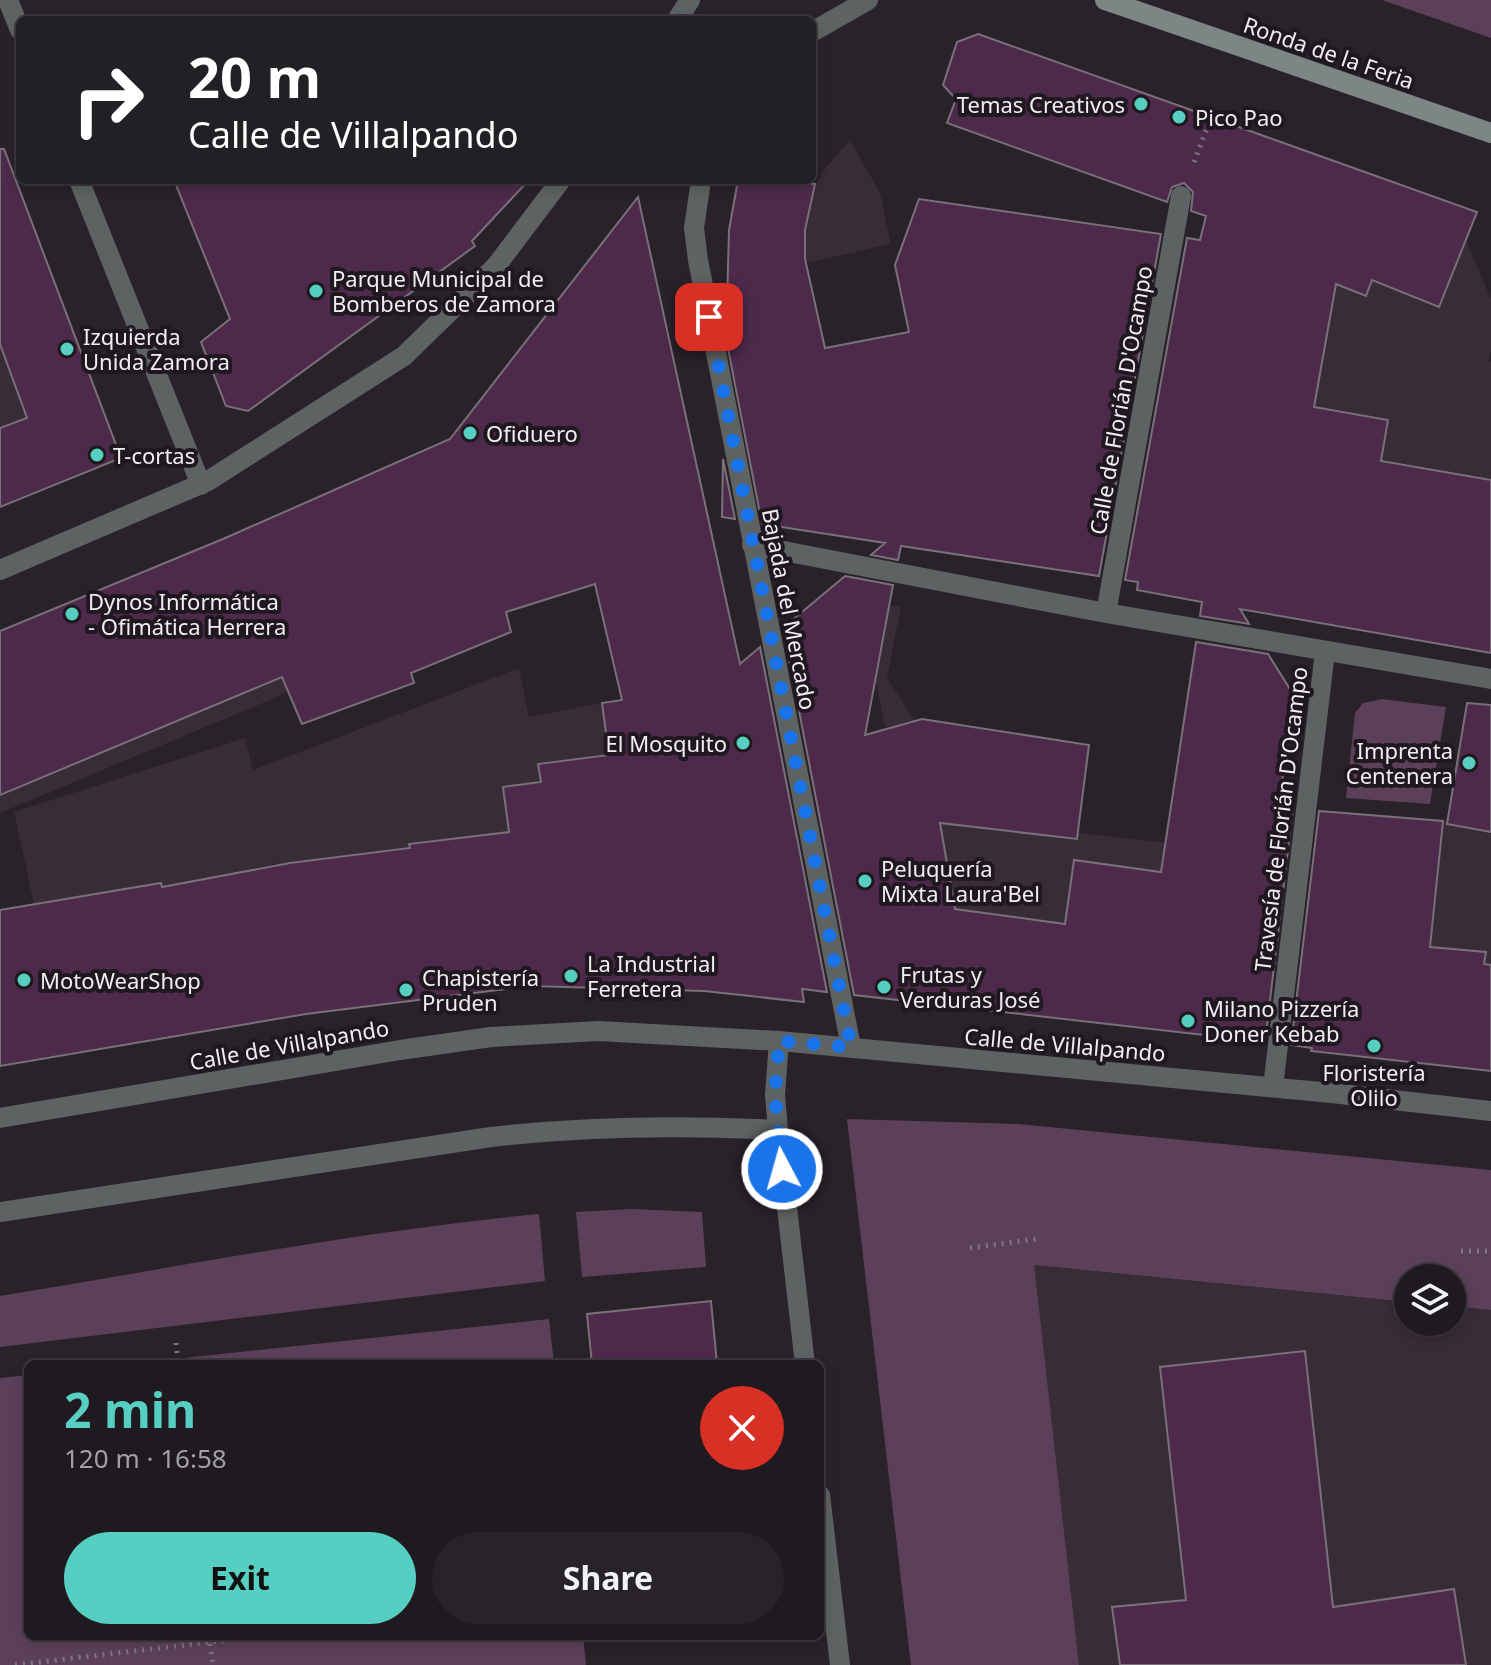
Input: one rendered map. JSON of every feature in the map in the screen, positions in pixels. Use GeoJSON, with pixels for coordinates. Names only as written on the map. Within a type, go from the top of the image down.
{"type":"FeatureCollection","features":[{"type":"Feature","properties":{"kind":"main road","name":"Ronda de la Feria"},"geometry":{"type":"LineString","coordinates":[[1105,0],[1491,133]]}},
{"type":"Feature","properties":{"kind":"street"},"geometry":{"type":"LineString","coordinates":[[8,0],[16,20]]}},
{"type":"Feature","properties":{"kind":"street"},"geometry":{"type":"LineString","coordinates":[[816,30],[868,0]]}},
{"type":"Feature","properties":{"kind":"street"},"geometry":{"type":"LineString","coordinates":[[81,184],[201,485]]}},
{"type":"Feature","properties":{"kind":"street"},"geometry":{"type":"LineString","coordinates":[[0,570],[201,485],[251,456],[417,346],[507,253],[558,184]]}},
{"type":"Feature","properties":{"kind":"street","name":"Bajada del Mercado"},"geometry":{"type":"LineString","coordinates":[[700,184],[694,228],[698,260],[851,1047]]}},
{"type":"Feature","properties":{"kind":"street","name":"Calle de Florián D'Ocampo"},"geometry":{"type":"LineString","coordinates":[[1106,613],[1181,196]]}},
{"type":"Feature","properties":{"kind":"street"},"geometry":{"type":"LineString","coordinates":[[752,545],[1106,613],[1491,679]]}},
{"type":"Feature","properties":{"kind":"street","name":"Travesía de Florián D'Ocampo"},"geometry":{"type":"LineString","coordinates":[[1273,1087],[1325,652]]}},
{"type":"Feature","properties":{"kind":"street","name":"Calle de Villalpando"},"geometry":{"type":"LineString","coordinates":[[0,1118],[400,1050],[491,1037],[599,1031],[851,1047],[1491,1111]]}},
{"type":"Feature","properties":{"kind":"street"},"geometry":{"type":"LineString","coordinates":[[779,1041],[775,1095],[805,1360]]}},
{"type":"Feature","properties":{"kind":"street"},"geometry":{"type":"LineString","coordinates":[[0,1212],[549,1130],[649,1125],[778,1130]]}},
{"type":"Feature","properties":{"kind":"street"},"geometry":{"type":"LineString","coordinates":[[824,1529],[840,1665]]}},
{"type":"Feature","properties":{"kind":"path"},"geometry":{"type":"LineString","coordinates":[[970,1248],[1036,1239]]}},
{"type":"Feature","properties":{"kind":"path"},"geometry":{"type":"LineString","coordinates":[[1461,1251],[1491,1251]]}},
{"type":"Feature","properties":{"kind":"path"},"geometry":{"type":"LineString","coordinates":[[176,1343],[178,1360]]}},
{"type":"Feature","properties":{"kind":"path"},"geometry":{"type":"LineString","coordinates":[[15,1665],[202,1640]]}},
{"type":"Feature","properties":{"kind":"path"},"geometry":{"type":"LineString","coordinates":[[210,1640],[213,1665]]}},
{"type":"Feature","properties":{"kind":"shaded area"},"geometry":{"type":"Polygon","coordinates":[[[1382,0],[1491,0],[1491,38],[1382,0]]]}},
{"type":"Feature","properties":{"kind":"shaded area"},"geometry":{"type":"Polygon","coordinates":[[[850,140],[880,193],[891,244],[806,263],[805,230],[813,191],[823,171],[850,140]]]}},
{"type":"Feature","properties":{"kind":"shaded area"},"geometry":{"type":"Polygon","coordinates":[[[1466,240],[1491,299],[1491,351],[1488,361],[1491,362],[1491,503],[1478,477],[1381,461],[1387,420],[1314,407],[1328,281],[1365,296],[1378,264],[1390,288],[1438,307],[1466,240]]]}},
{"type":"Feature","properties":{"kind":"shaded area"},"geometry":{"type":"Polygon","coordinates":[[[0,344],[27,418],[0,428],[0,344]]]}},
{"type":"Feature","properties":{"kind":"shaded area"},"geometry":{"type":"Polygon","coordinates":[[[889,605],[901,607],[887,678],[915,721],[885,727],[872,660],[879,660],[889,605]]]}},
{"type":"Feature","properties":{"kind":"shaded area"},"geometry":{"type":"Polygon","coordinates":[[[519,668],[529,717],[602,703],[609,755],[539,764],[541,782],[503,787],[510,836],[409,845],[410,848],[274,864],[234,873],[166,904],[161,883],[122,889],[131,937],[85,945],[77,897],[34,904],[14,812],[245,738],[253,770],[519,668]]]}},
{"type":"Feature","properties":{"kind":"shaded area"},"geometry":{"type":"Polygon","coordinates":[[[282,677],[289,692],[0,813],[0,795],[282,677]]]}},
{"type":"Feature","properties":{"kind":"shaded area"},"geometry":{"type":"Polygon","coordinates":[[[1382,699],[1446,707],[1430,804],[1346,798],[1355,713],[1363,703],[1382,699]]]}},
{"type":"Feature","properties":{"kind":"shaded area"},"geometry":{"type":"Polygon","coordinates":[[[1443,821],[1491,832],[1491,965],[1484,964],[1485,952],[1416,946],[1433,916],[1443,821]]]}},
{"type":"Feature","properties":{"kind":"shaded area"},"geometry":{"type":"Polygon","coordinates":[[[940,823],[986,828],[1015,826],[1179,844],[1174,874],[1075,860],[1065,923],[976,911],[957,931],[940,823]]]}},
{"type":"Feature","properties":{"kind":"shaded area"},"geometry":{"type":"Polygon","coordinates":[[[847,1119],[1018,1124],[1491,1170],[1491,1310],[1466,1307],[1466,1264],[1394,1264],[1394,1301],[1034,1265],[1079,1665],[911,1665],[847,1119]]]}},
{"type":"Feature","properties":{"kind":"shaded area"},"geometry":{"type":"Polygon","coordinates":[[[632,1209],[702,1212],[706,1267],[582,1277],[576,1212],[632,1209]]]}},
{"type":"Feature","properties":{"kind":"shaded area"},"geometry":{"type":"Polygon","coordinates":[[[539,1214],[545,1281],[0,1347],[0,1296],[336,1240],[539,1214]]]}},
{"type":"Feature","properties":{"kind":"shaded area"},"geometry":{"type":"Polygon","coordinates":[[[1033,1265],[1394,1301],[1394,1336],[1466,1336],[1466,1307],[1491,1310],[1491,1665],[1079,1665],[1033,1265]]]}},
{"type":"Feature","properties":{"kind":"shaded area"},"geometry":{"type":"Polygon","coordinates":[[[549,1319],[554,1360],[165,1360],[549,1319]]]}},
{"type":"Feature","properties":{"kind":"shaded area"},"geometry":{"type":"Polygon","coordinates":[[[24,1375],[24,1640],[583,1640],[586,1665],[0,1665],[0,1378],[24,1375]]]}},
{"type":"Feature","properties":{"kind":"building"},"geometry":{"type":"Polygon","coordinates":[[[978,34],[1477,212],[1439,307],[1372,280],[1366,296],[1336,284],[1314,407],[1388,420],[1381,461],[1491,480],[1491,653],[1240,609],[1249,624],[1200,616],[1202,602],[1137,590],[1138,582],[1125,580],[1187,238],[1200,240],[1206,216],[1191,211],[1193,192],[1184,183],[1172,187],[1167,202],[947,123],[956,99],[943,85],[957,42],[978,34]]]}},
{"type":"Feature","properties":{"kind":"building"},"geometry":{"type":"Polygon","coordinates":[[[0,149],[4,149],[121,458],[0,507],[0,428],[27,418],[0,344],[0,149]]]}},
{"type":"Feature","properties":{"kind":"building","name":"Parque Municipal de Bomberos de Zamora"},"geometry":{"type":"Polygon","coordinates":[[[176,184],[525,184],[472,241],[475,246],[248,411],[226,406],[201,342],[230,319],[176,184]]]}},
{"type":"Feature","properties":{"kind":"building"},"geometry":{"type":"Polygon","coordinates":[[[737,184],[815,184],[805,230],[805,259],[825,348],[909,332],[895,265],[919,199],[1161,234],[1099,576],[901,546],[898,560],[871,555],[885,543],[762,524],[726,338],[729,230],[737,184]]]}},
{"type":"Feature","properties":{"kind":"building"},"geometry":{"type":"Polygon","coordinates":[[[638,197],[740,664],[760,647],[827,992],[802,989],[804,1002],[704,991],[531,986],[306,1014],[0,1066],[0,910],[161,883],[162,887],[290,863],[410,848],[409,844],[509,832],[503,787],[541,782],[538,764],[609,755],[602,703],[622,700],[595,584],[506,612],[511,632],[411,673],[414,683],[302,724],[282,677],[0,795],[0,631],[223,539],[450,439],[638,197]]]}},
{"type":"Feature","properties":{"kind":"building"},"geometry":{"type":"Polygon","coordinates":[[[723,459],[735,519],[722,517],[723,459]]]}},
{"type":"Feature","properties":{"kind":"building"},"geometry":{"type":"Polygon","coordinates":[[[845,576],[893,585],[865,735],[922,719],[1089,745],[1077,839],[940,823],[955,909],[1065,924],[1074,860],[1161,872],[1196,642],[1268,654],[1293,694],[1279,807],[1293,808],[1265,1042],[854,995],[783,628],[845,576]]]}},
{"type":"Feature","properties":{"kind":"building"},"geometry":{"type":"Polygon","coordinates":[[[1467,703],[1491,705],[1491,832],[1447,824],[1467,703]]]}},
{"type":"Feature","properties":{"kind":"building"},"geometry":{"type":"Polygon","coordinates":[[[1319,811],[1443,821],[1430,947],[1486,952],[1484,964],[1491,965],[1491,1071],[1311,1051],[1312,1048],[1291,1045],[1319,811]]]}},
{"type":"Feature","properties":{"kind":"building"},"geometry":{"type":"Polygon","coordinates":[[[711,1301],[717,1360],[592,1360],[587,1314],[711,1301]]]}},
{"type":"Feature","properties":{"kind":"building"},"geometry":{"type":"Polygon","coordinates":[[[1305,1351],[1333,1607],[1454,1589],[1466,1665],[1120,1665],[1112,1607],[1186,1600],[1160,1367],[1305,1351]]]}},
{"type":"Feature","properties":{"kind":"place","name":"Temas Creativos"},"geometry":{"type":"Point","coordinates":[1141,104]}},
{"type":"Feature","properties":{"kind":"place","name":"Pico Pao"},"geometry":{"type":"Point","coordinates":[1179,117]}},
{"type":"Feature","properties":{"kind":"place","name":"Parque Municipal de Bomberos de Zamora"},"geometry":{"type":"Point","coordinates":[316,291]}},
{"type":"Feature","properties":{"kind":"place","name":"Izquierda Unida Zamora"},"geometry":{"type":"Point","coordinates":[67,349]}},
{"type":"Feature","properties":{"kind":"place","name":"Ofiduero"},"geometry":{"type":"Point","coordinates":[470,433]}},
{"type":"Feature","properties":{"kind":"place","name":"T-cortas"},"geometry":{"type":"Point","coordinates":[97,455]}},
{"type":"Feature","properties":{"kind":"place","name":"Dynos Informática - Ofimática Herrera"},"geometry":{"type":"Point","coordinates":[72,614]}},
{"type":"Feature","properties":{"kind":"place","name":"El Mosquito"},"geometry":{"type":"Point","coordinates":[743,743]}},
{"type":"Feature","properties":{"kind":"place","name":"Imprenta Centenera"},"geometry":{"type":"Point","coordinates":[1469,763]}},
{"type":"Feature","properties":{"kind":"place","name":"Peluquería Mixta Laura'Bel"},"geometry":{"type":"Point","coordinates":[865,881]}},
{"type":"Feature","properties":{"kind":"place","name":"La Industrial Ferretera"},"geometry":{"type":"Point","coordinates":[571,976]}},
{"type":"Feature","properties":{"kind":"place","name":"MotoWearShop"},"geometry":{"type":"Point","coordinates":[24,980]}},
{"type":"Feature","properties":{"kind":"place","name":"Frutas y Verduras José"},"geometry":{"type":"Point","coordinates":[884,987]}},
{"type":"Feature","properties":{"kind":"place","name":"Chapistería Pruden"},"geometry":{"type":"Point","coordinates":[406,990]}},
{"type":"Feature","properties":{"kind":"place","name":"Milano Pizzería Doner Kebab"},"geometry":{"type":"Point","coordinates":[1188,1021]}},
{"type":"Feature","properties":{"kind":"place","name":"Floristería Olilo"},"geometry":{"type":"Point","coordinates":[1374,1046]}},
{"type":"Feature","properties":{"kind":"route"},"geometry":{"type":"LineString","coordinates":[[709,317],[851,1047],[779,1041],[775,1095],[782,1169]]}}]}
